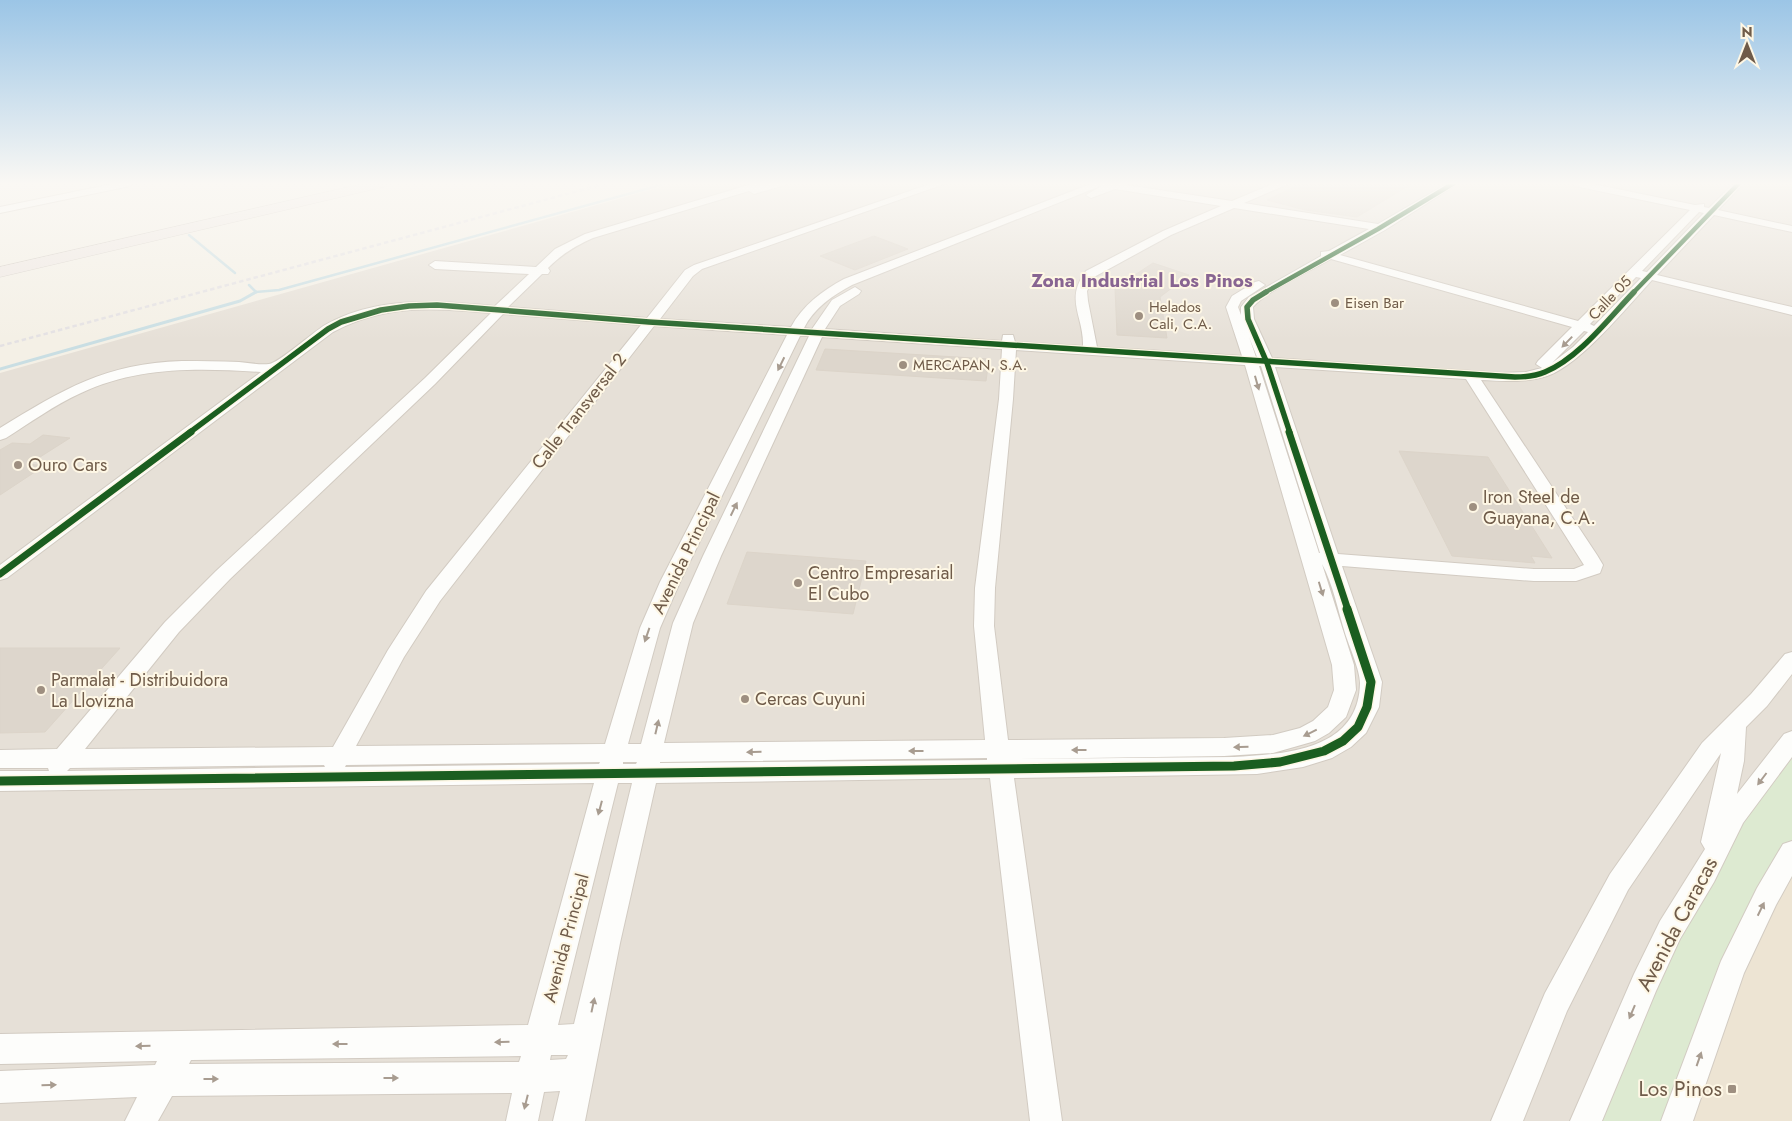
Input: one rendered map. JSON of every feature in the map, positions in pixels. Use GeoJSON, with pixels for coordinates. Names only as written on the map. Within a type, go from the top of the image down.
{"type":"FeatureCollection","features":[{"type":"Feature","properties":{"kind":"highway"},"geometry":{"type":"LineString","coordinates":[[4,269],[139,235]]}},
{"type":"Feature","properties":{"kind":"highway"},"geometry":{"type":"LineString","coordinates":[[4,269],[152,235]]}},
{"type":"Feature","properties":{"kind":"street"},"geometry":{"type":"LineString","coordinates":[[45,781],[172,627],[223,575],[430,381],[499,310],[543,271],[573,250],[600,235]]}},
{"type":"Feature","properties":{"kind":"street","name":"Calle Transversal 2"},"geometry":{"type":"LineString","coordinates":[[328,777],[395,655],[422,612],[684,278],[698,267],[790,235]]}},
{"type":"Feature","properties":{"kind":"street","name":"Avenida Principal"},"geometry":{"type":"LineString","coordinates":[[522,1121],[539,1041],[644,644],[668,586],[798,328],[812,307],[844,291],[981,235]]}},
{"type":"Feature","properties":{"kind":"street"},"geometry":{"type":"LineString","coordinates":[[1091,347],[1080,298],[1082,285],[1086,278],[1102,266],[1162,235]]}},
{"type":"Feature","properties":{"kind":"street"},"geometry":{"type":"LineString","coordinates":[[1199,757],[1290,741],[1322,727],[1338,711],[1343,700],[1345,679],[1337,642],[1311,557],[1248,319],[1240,305],[1253,300],[1327,251],[1357,235]]}},
{"type":"Feature","properties":{"kind":"street","name":"Calle 05"},"geometry":{"type":"LineString","coordinates":[[1357,365],[1520,369],[1541,365],[1671,235]]}},
{"type":"Feature","properties":{"kind":"street","name":"Calle 05"},"geometry":{"type":"LineString","coordinates":[[1471,375],[1533,376],[1558,367],[1600,328],[1689,235]]}},
{"type":"Feature","properties":{"kind":"street"},"geometry":{"type":"LineString","coordinates":[[1327,251],[1600,328]]}},
{"type":"Feature","properties":{"kind":"street"},"geometry":{"type":"LineString","coordinates":[[435,265],[543,271]]}},
{"type":"Feature","properties":{"kind":"street"},"geometry":{"type":"LineString","coordinates":[[1634,272],[1792,312]]}},
{"type":"Feature","properties":{"kind":"street","name":"Avenida Principal"},"geometry":{"type":"LineString","coordinates":[[569,1121],[648,763],[679,635],[697,588],[818,330],[828,312],[844,291]]}},
{"type":"Feature","properties":{"kind":"street"},"geometry":{"type":"LineString","coordinates":[[0,574],[328,329],[358,315],[413,305],[1091,347],[1357,365],[1471,375],[1594,566],[1593,569],[1576,575],[1541,575],[1311,557]]}},
{"type":"Feature","properties":{"kind":"street"},"geometry":{"type":"LineString","coordinates":[[1009,342],[1006,399],[991,523],[984,609],[984,643],[1046,1121]]}},
{"type":"Feature","properties":{"kind":"street"},"geometry":{"type":"LineString","coordinates":[[0,760],[340,756],[648,763],[1199,757],[1265,764],[1311,757],[1333,748],[1346,739],[1365,715],[1371,693],[1370,676],[1331,558],[1258,359]]}},
{"type":"Feature","properties":{"kind":"street"},"geometry":{"type":"LineString","coordinates":[[0,435],[74,391],[128,372],[156,366],[182,364],[276,369]]}},
{"type":"Feature","properties":{"kind":"street"},"geometry":{"type":"LineString","coordinates":[[691,540],[718,542]]}},
{"type":"Feature","properties":{"kind":"street"},"geometry":{"type":"LineString","coordinates":[[668,586],[697,588]]}},
{"type":"Feature","properties":{"kind":"street"},"geometry":{"type":"LineString","coordinates":[[1507,1121],[1555,1003],[1618,882],[1710,749],[1759,700],[1792,659]]}},
{"type":"Feature","properties":{"kind":"street"},"geometry":{"type":"LineString","coordinates":[[1709,865],[1732,761],[1735,725]]}},
{"type":"Feature","properties":{"kind":"street","name":"Avenida Caracas"},"geometry":{"type":"LineString","coordinates":[[1586,1121],[1644,984],[1670,930],[1709,865],[1734,816],[1792,740]]}},
{"type":"Feature","properties":{"kind":"street"},"geometry":{"type":"LineString","coordinates":[[0,781],[328,777],[612,763]]}},
{"type":"Feature","properties":{"kind":"street"},"geometry":{"type":"LineString","coordinates":[[1677,1121],[1731,971],[1766,897],[1792,852]]}},
{"type":"Feature","properties":{"kind":"street"},"geometry":{"type":"LineString","coordinates":[[0,1049],[539,1041],[586,1038]]}},
{"type":"Feature","properties":{"kind":"street"},"geometry":{"type":"LineString","coordinates":[[141,1121],[183,1045]]}},
{"type":"Feature","properties":{"kind":"street"},"geometry":{"type":"LineString","coordinates":[[0,1087],[164,1080],[532,1077],[579,1074]]}},
{"type":"Feature","properties":{"kind":"shaded area"},"geometry":{"type":"Polygon","coordinates":[[[489,235],[1792,235],[1792,740],[1586,1121],[0,1121],[0,373],[489,235]]]}},
{"type":"Feature","properties":{"kind":"shaded area"},"geometry":{"type":"Polygon","coordinates":[[[1792,852],[1792,1121],[1677,1121],[1792,852]]]}},
{"type":"Feature","properties":{"kind":"green space"},"geometry":{"type":"Polygon","coordinates":[[[1792,740],[1792,852],[1677,1121],[1586,1121],[1644,984],[1792,740]]]}},
{"type":"Feature","properties":{"kind":"building"},"geometry":{"type":"Polygon","coordinates":[[[874,236],[908,249],[855,270],[820,256],[874,236]]]}},
{"type":"Feature","properties":{"kind":"building","name":"Helados Cali, C.A."},"geometry":{"type":"Polygon","coordinates":[[[1153,263],[1189,275],[1160,297],[1167,338],[1117,335],[1115,288],[1153,263]]]}},
{"type":"Feature","properties":{"kind":"building","name":"MERCAPAN, S.A."},"geometry":{"type":"Polygon","coordinates":[[[825,349],[989,359],[986,381],[816,370],[825,349]]]}},
{"type":"Feature","properties":{"kind":"building","name":"Ouro Cars"},"geometry":{"type":"Polygon","coordinates":[[[43,435],[70,438],[29,464],[44,466],[0,495],[0,450],[12,443],[30,444],[43,435]]]}},
{"type":"Feature","properties":{"kind":"building","name":"Iron Steel de Guayana, C.A."},"geometry":{"type":"Polygon","coordinates":[[[1399,451],[1488,457],[1552,558],[1531,556],[1535,563],[1452,556],[1399,451]]]}},
{"type":"Feature","properties":{"kind":"building","name":"Centro Empresarial El Cubo"},"geometry":{"type":"Polygon","coordinates":[[[747,552],[866,561],[853,614],[727,604],[747,552]]]}},
{"type":"Feature","properties":{"kind":"building","name":"Parmalat - Distribuidora La Llovizna"},"geometry":{"type":"Polygon","coordinates":[[[0,648],[120,648],[45,732],[0,733],[0,648]]]}},
{"type":"Feature","properties":{"kind":"waterway"},"geometry":{"type":"LineString","coordinates":[[189,235],[235,273]]}},
{"type":"Feature","properties":{"kind":"waterway"},"geometry":{"type":"LineString","coordinates":[[256,292],[279,290],[478,235]]}},
{"type":"Feature","properties":{"kind":"waterway"},"geometry":{"type":"LineString","coordinates":[[249,285],[256,292]]}},
{"type":"Feature","properties":{"kind":"waterway"},"geometry":{"type":"LineString","coordinates":[[0,369],[240,301],[256,292]]}},
{"type":"Feature","properties":{"kind":"railway"},"geometry":{"type":"LineString","coordinates":[[0,346],[413,235]]}},
{"type":"Feature","properties":{"kind":"cycle path"},"geometry":{"type":"LineString","coordinates":[[0,781],[1234,766],[1280,762],[1303,758],[1324,751],[1343,741],[1358,727],[1367,707],[1371,682],[1267,363],[1248,319],[1247,307],[1253,300],[1283,281],[1366,235]]}},
{"type":"Feature","properties":{"kind":"cycle path"},"geometry":{"type":"LineString","coordinates":[[0,574],[328,329],[354,317],[395,307],[437,305],[649,322],[1502,377],[1526,377],[1551,369],[1578,350],[1689,235]]}},
{"type":"Feature","properties":{"kind":"place","name":"Eisen Bar"},"geometry":{"type":"Point","coordinates":[1335,303]}},
{"type":"Feature","properties":{"kind":"place","name":"Helados Cali, C.A."},"geometry":{"type":"Point","coordinates":[1139,316]}},
{"type":"Feature","properties":{"kind":"place","name":"MERCAPAN, S.A."},"geometry":{"type":"Point","coordinates":[903,365]}},
{"type":"Feature","properties":{"kind":"place","name":"Ouro Cars"},"geometry":{"type":"Point","coordinates":[18,465]}},
{"type":"Feature","properties":{"kind":"place","name":"Iron Steel de Guayana, C.A."},"geometry":{"type":"Point","coordinates":[1473,507]}},
{"type":"Feature","properties":{"kind":"place","name":"Centro Empresarial El Cubo"},"geometry":{"type":"Point","coordinates":[798,583]}},
{"type":"Feature","properties":{"kind":"place","name":"Parmalat - Distribuidora La Llovizna"},"geometry":{"type":"Point","coordinates":[41,690]}},
{"type":"Feature","properties":{"kind":"place","name":"Cercas Cuyuni"},"geometry":{"type":"Point","coordinates":[745,699]}},
{"type":"Feature","properties":{"kind":"place","name":"Los Pinos"},"geometry":{"type":"Point","coordinates":[1732,1089]}},
{"type":"Feature","properties":{"kind":"district","name":"Zona Industrial Los Pinos"},"geometry":{"type":"Point","coordinates":[1142,280]}}]}
